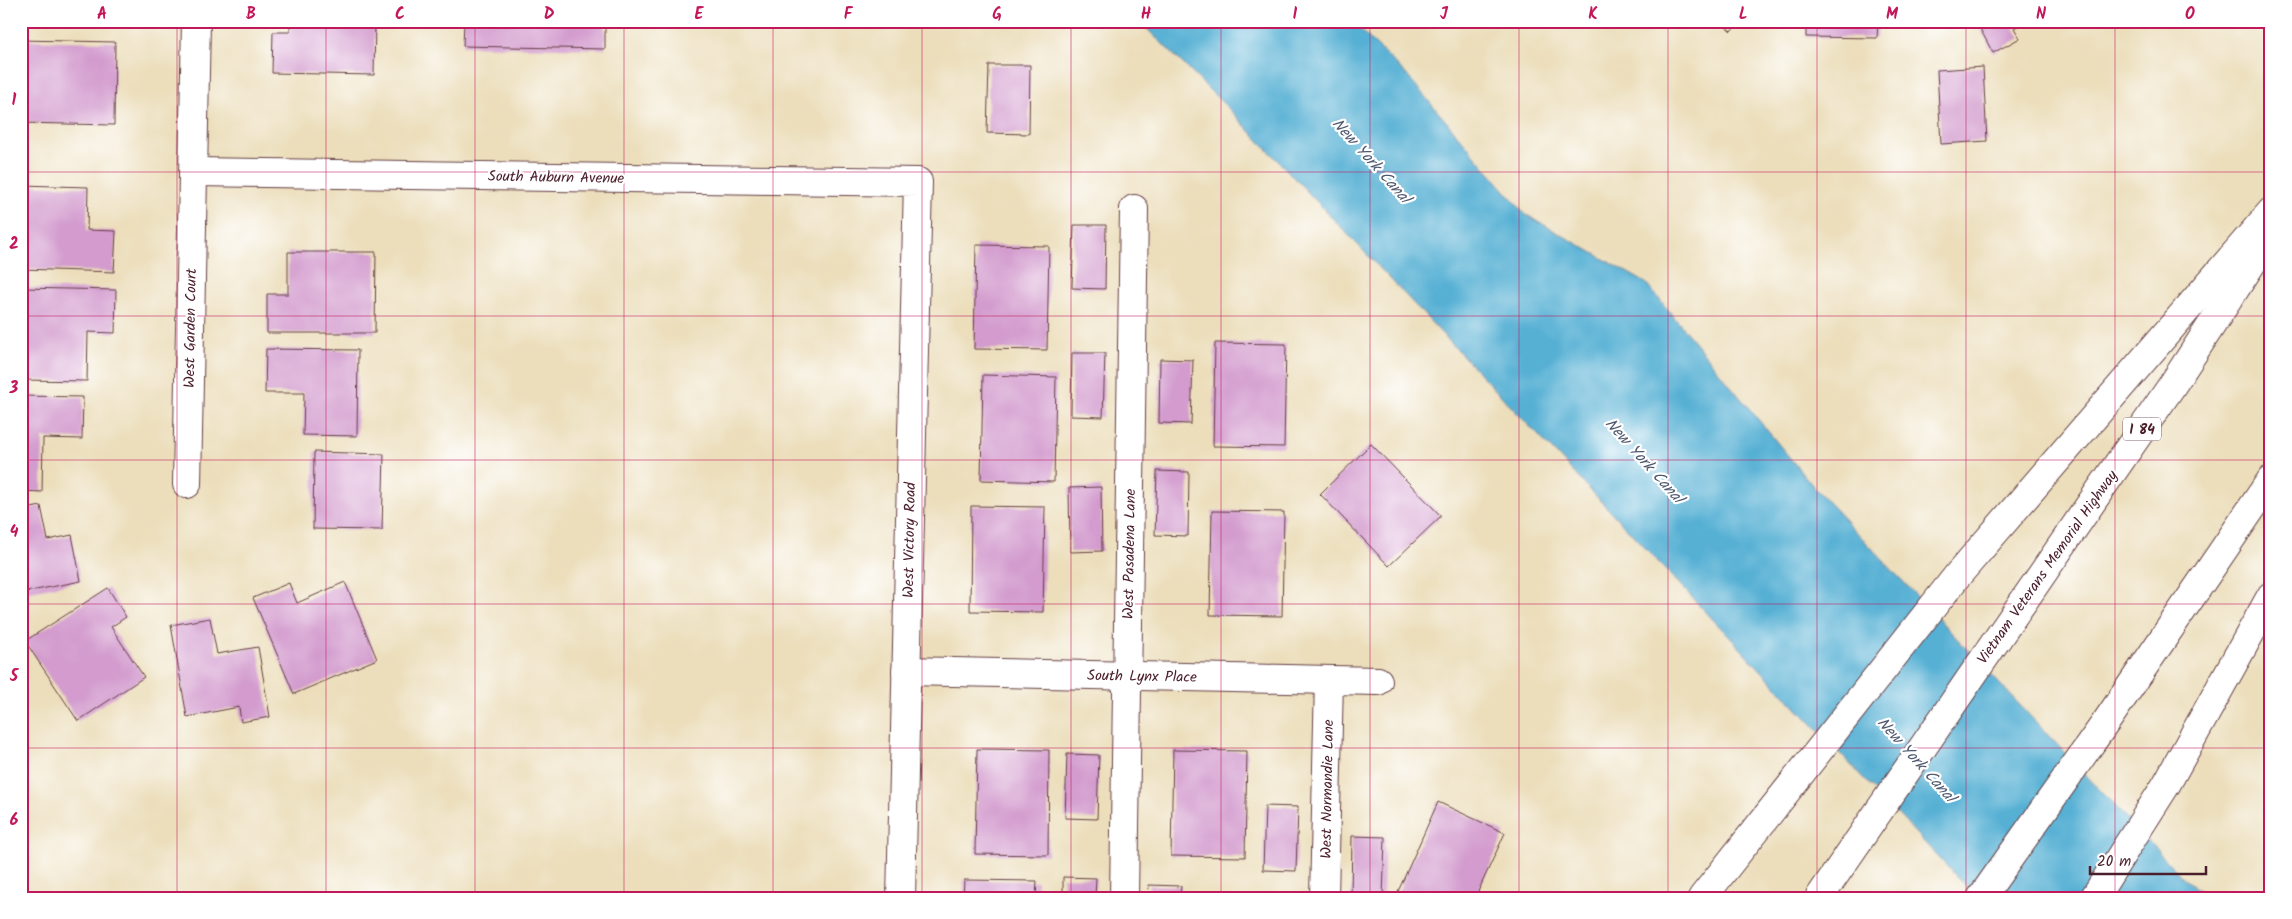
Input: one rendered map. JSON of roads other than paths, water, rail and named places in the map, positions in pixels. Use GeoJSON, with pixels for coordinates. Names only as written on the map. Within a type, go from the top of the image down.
{"type":"FeatureCollection","features":[{"type":"Feature","properties":{"kind":"main road","name":"West Garden Court"},"geometry":{"type":"LineString","coordinates":[[187,484],[196,21]]}},
{"type":"Feature","properties":{"kind":"main road","name":"South Auburn Avenue"},"geometry":{"type":"LineString","coordinates":[[194,172],[918,182]]}},
{"type":"Feature","properties":{"kind":"main road","name":"West Victory Road"},"geometry":{"type":"LineString","coordinates":[[901,898],[918,182]]}},
{"type":"Feature","properties":{"kind":"main road","name":"West Pasadena Lane"},"geometry":{"type":"LineString","coordinates":[[1124,898],[1134,209]]}},
{"type":"Feature","properties":{"kind":"main road"},"geometry":{"type":"LineString","coordinates":[[1702,898],[1956,576],[2271,212]]}},
{"type":"Feature","properties":{"kind":"main road","name":"Vietnam Veterans Memorial Highway"},"geometry":{"type":"LineString","coordinates":[[1819,898],[2171,387],[2271,234]]}},
{"type":"Feature","properties":{"kind":"main road"},"geometry":{"type":"LineString","coordinates":[[1981,898],[2106,722],[2271,480]]}},
{"type":"Feature","properties":{"kind":"main road"},"geometry":{"type":"LineString","coordinates":[[2094,898],[2166,785],[2271,596]]}},
{"type":"Feature","properties":{"kind":"main road","name":"South Lynx Place"},"geometry":{"type":"LineString","coordinates":[[906,671],[1378,681]]}},
{"type":"Feature","properties":{"kind":"main road","name":"West Normandie Lane"},"geometry":{"type":"LineString","coordinates":[[1324,898],[1330,680]]}},
{"type":"Feature","properties":{"kind":"water","name":"New York Canal"},"geometry":{"type":"Polygon","coordinates":[[[1139,21],[1351,21],[1404,72],[1525,214],[1646,283],[1813,486],[2184,879],[2210,898],[1977,898],[1228,108],[1139,21]]]}}]}
